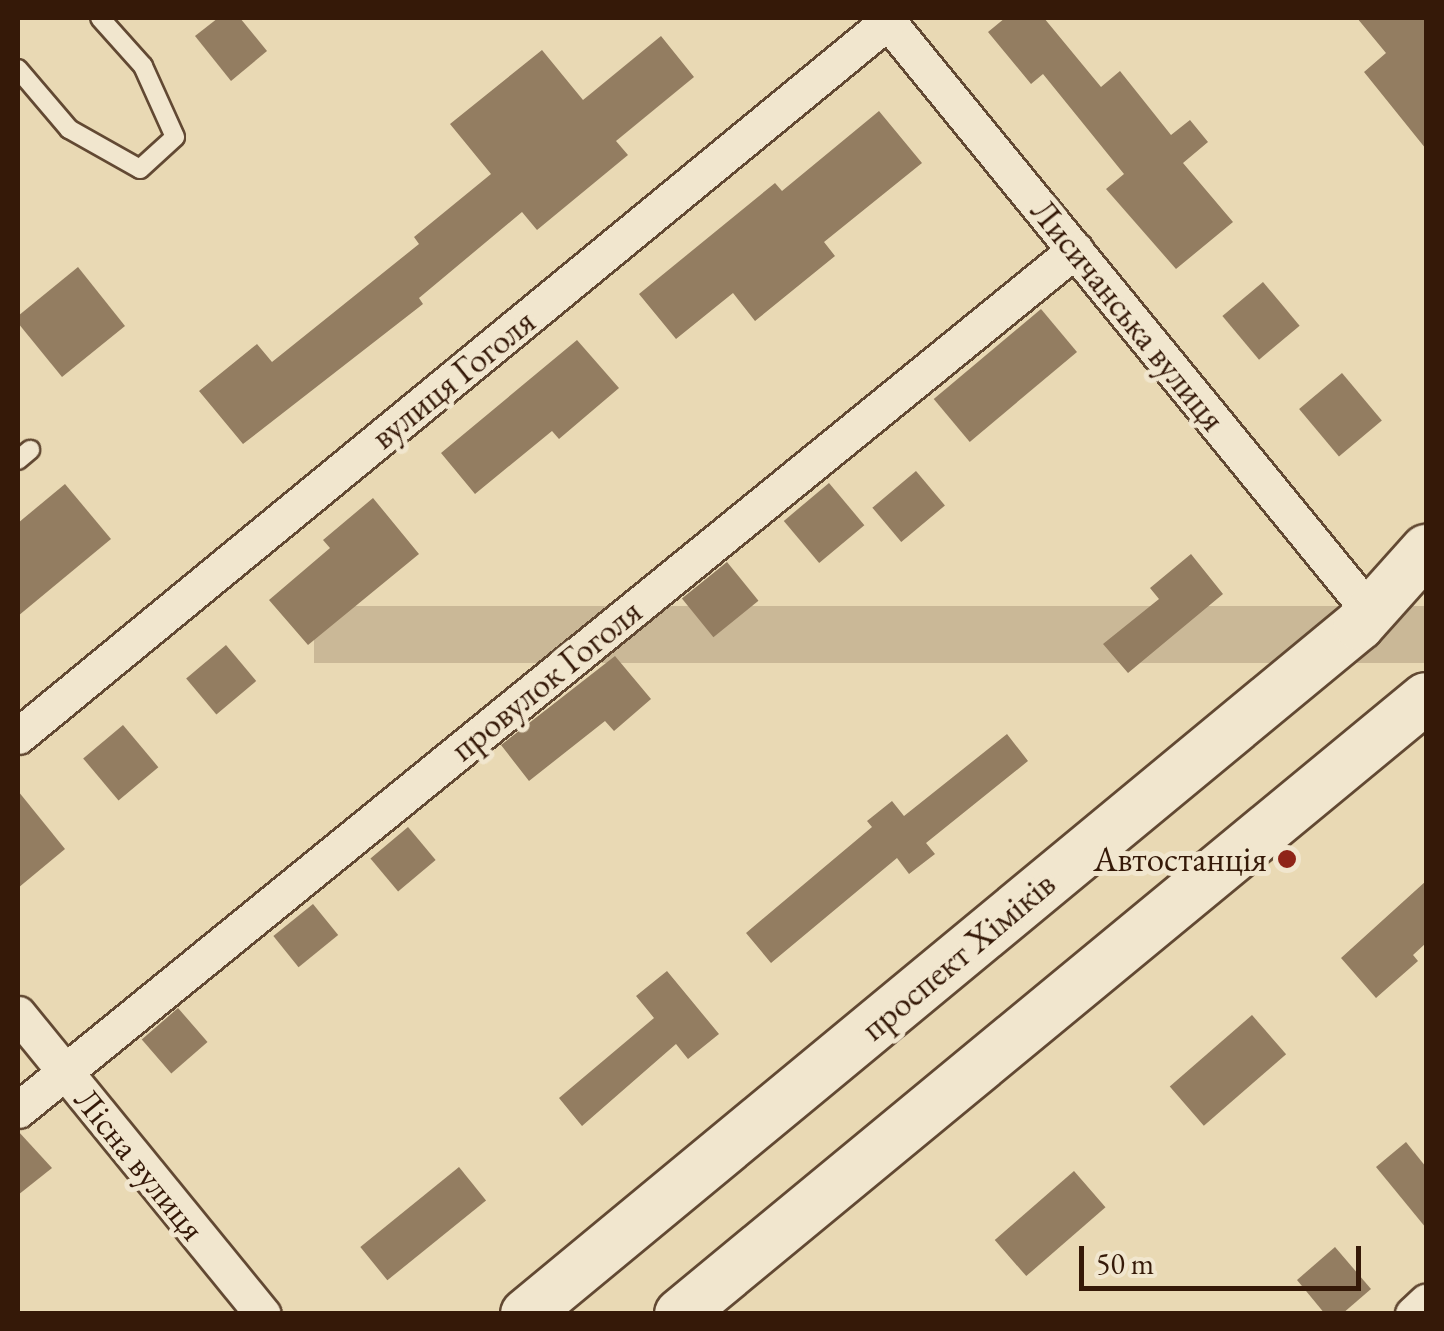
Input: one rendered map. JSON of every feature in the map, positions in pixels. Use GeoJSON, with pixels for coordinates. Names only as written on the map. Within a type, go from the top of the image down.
{"type":"FeatureCollection","features":[{"type":"Feature","properties":{"kind":"main road","name":"проспект Хіміків"},"geometry":{"type":"LineString","coordinates":[[526,1314],[1371,613],[1426,550]]}},
{"type":"Feature","properties":{"kind":"main road"},"geometry":{"type":"LineString","coordinates":[[680,1314],[1426,698]]}},
{"type":"Feature","properties":{"kind":"street","name":"Лисичанська вулиця"},"geometry":{"type":"LineString","coordinates":[[886,19],[1371,613]]}},
{"type":"Feature","properties":{"kind":"street","name":"вулиця Гоголя"},"geometry":{"type":"LineString","coordinates":[[18,736],[886,19]]}},
{"type":"Feature","properties":{"kind":"street","name":"провулок Гоголя"},"geometry":{"type":"LineString","coordinates":[[18,1110],[1075,250]]}},
{"type":"Feature","properties":{"kind":"street","name":"Лісна вулиця"},"geometry":{"type":"LineString","coordinates":[[18,1014],[264,1314]]}},
{"type":"Feature","properties":{"kind":"street"},"geometry":{"type":"LineString","coordinates":[[1413,1314],[1426,1302]]}},
{"type":"Feature","properties":{"kind":"lane"},"geometry":{"type":"LineString","coordinates":[[18,69],[69,129],[140,168],[176,137],[143,66],[100,18]]}},
{"type":"Feature","properties":{"kind":"shaded area"},"geometry":{"type":"Polygon","coordinates":[[[314,606],[1426,606],[1426,663],[314,663],[314,606]]]}},
{"type":"Feature","properties":{"kind":"building"},"geometry":{"type":"Polygon","coordinates":[[[218,18],[240,18],[267,51],[231,81],[195,36],[218,18]]]}},
{"type":"Feature","properties":{"kind":"building"},"geometry":{"type":"Polygon","coordinates":[[[1005,18],[1044,18],[1101,87],[1120,71],[1171,135],[1190,120],[1208,142],[1183,163],[1233,222],[1176,269],[1106,189],[1124,174],[1043,74],[1031,84],[988,32],[1005,18]]]}},
{"type":"Feature","properties":{"kind":"building"},"geometry":{"type":"Polygon","coordinates":[[[1357,18],[1426,18],[1426,149],[1364,72],[1386,53],[1357,18]]]}},
{"type":"Feature","properties":{"kind":"building"},"geometry":{"type":"Polygon","coordinates":[[[661,36],[694,77],[616,141],[628,155],[537,230],[522,212],[419,298],[423,304],[243,444],[199,391],[257,344],[272,362],[419,244],[414,237],[491,174],[450,124],[542,50],[583,100],[661,36]]]}},
{"type":"Feature","properties":{"kind":"building"},"geometry":{"type":"Polygon","coordinates":[[[879,111],[922,163],[824,242],[835,256],[755,321],[733,293],[676,339],[639,294],[775,183],[782,191],[879,111]]]}},
{"type":"Feature","properties":{"kind":"building"},"geometry":{"type":"Polygon","coordinates":[[[78,267],[125,326],[62,377],[18,323],[18,316],[78,267]]]}},
{"type":"Feature","properties":{"kind":"building"},"geometry":{"type":"Polygon","coordinates":[[[1263,282],[1300,326],[1259,360],[1222,316],[1263,282]]]}},
{"type":"Feature","properties":{"kind":"building"},"geometry":{"type":"Polygon","coordinates":[[[1041,309],[1077,352],[970,442],[934,399],[1041,309]]]}},
{"type":"Feature","properties":{"kind":"building"},"geometry":{"type":"Polygon","coordinates":[[[577,340],[619,388],[559,439],[552,431],[475,494],[441,453],[577,340]]]}},
{"type":"Feature","properties":{"kind":"building"},"geometry":{"type":"Polygon","coordinates":[[[1342,373],[1382,420],[1339,456],[1299,409],[1342,373]]]}},
{"type":"Feature","properties":{"kind":"building"},"geometry":{"type":"Polygon","coordinates":[[[916,471],[945,505],[901,542],[872,508],[916,471]]]}},
{"type":"Feature","properties":{"kind":"building"},"geometry":{"type":"Polygon","coordinates":[[[829,483],[864,525],[819,563],[784,521],[829,483]]]}},
{"type":"Feature","properties":{"kind":"building"},"geometry":{"type":"Polygon","coordinates":[[[65,484],[111,539],[18,616],[18,523],[65,484]]]}},
{"type":"Feature","properties":{"kind":"building"},"geometry":{"type":"Polygon","coordinates":[[[373,498],[419,554],[308,645],[269,600],[330,548],[323,540],[373,498]]]}},
{"type":"Feature","properties":{"kind":"building"},"geometry":{"type":"Polygon","coordinates":[[[1191,554],[1223,594],[1128,673],[1103,644],[1159,599],[1150,588],[1191,554]]]}},
{"type":"Feature","properties":{"kind":"building"},"geometry":{"type":"Polygon","coordinates":[[[727,562],[758,601],[713,637],[682,599],[727,562]]]}},
{"type":"Feature","properties":{"kind":"building"},"geometry":{"type":"Polygon","coordinates":[[[226,645],[256,681],[216,714],[186,678],[226,645]]]}},
{"type":"Feature","properties":{"kind":"building"},"geometry":{"type":"Polygon","coordinates":[[[615,656],[651,699],[614,731],[605,721],[529,781],[501,745],[615,656]]]}},
{"type":"Feature","properties":{"kind":"building"},"geometry":{"type":"Polygon","coordinates":[[[123,725],[158,767],[119,801],[83,758],[123,725]]]}},
{"type":"Feature","properties":{"kind":"building"},"geometry":{"type":"Polygon","coordinates":[[[1007,734],[1028,761],[926,843],[935,854],[909,874],[897,858],[771,963],[746,933],[872,827],[867,821],[892,801],[904,816],[1007,734]]]}},
{"type":"Feature","properties":{"kind":"building"},"geometry":{"type":"Polygon","coordinates":[[[18,791],[65,849],[18,888],[18,791]]]}},
{"type":"Feature","properties":{"kind":"building"},"geometry":{"type":"Polygon","coordinates":[[[408,827],[436,860],[398,891],[370,858],[408,827]]]}},
{"type":"Feature","properties":{"kind":"building"},"geometry":{"type":"Polygon","coordinates":[[[1426,881],[1426,943],[1413,955],[1418,961],[1376,998],[1341,958],[1426,881]]]}},
{"type":"Feature","properties":{"kind":"building"},"geometry":{"type":"Polygon","coordinates":[[[313,904],[338,935],[299,967],[273,936],[313,904]]]}},
{"type":"Feature","properties":{"kind":"building"},"geometry":{"type":"Polygon","coordinates":[[[667,971],[719,1034],[688,1059],[676,1044],[582,1126],[559,1098],[654,1018],[636,996],[667,971]]]}},
{"type":"Feature","properties":{"kind":"building"},"geometry":{"type":"Polygon","coordinates":[[[178,1008],[208,1042],[171,1073],[142,1039],[178,1008]]]}},
{"type":"Feature","properties":{"kind":"building"},"geometry":{"type":"Polygon","coordinates":[[[1252,1015],[1286,1054],[1204,1126],[1170,1087],[1252,1015]]]}},
{"type":"Feature","properties":{"kind":"building"},"geometry":{"type":"Polygon","coordinates":[[[18,1131],[52,1168],[18,1195],[18,1131]]]}},
{"type":"Feature","properties":{"kind":"building"},"geometry":{"type":"Polygon","coordinates":[[[1406,1142],[1426,1167],[1426,1228],[1376,1167],[1406,1142]]]}},
{"type":"Feature","properties":{"kind":"building"},"geometry":{"type":"Polygon","coordinates":[[[459,1167],[486,1200],[387,1280],[360,1247],[459,1167]]]}},
{"type":"Feature","properties":{"kind":"building"},"geometry":{"type":"Polygon","coordinates":[[[1074,1171],[1105,1207],[1026,1276],[995,1240],[1074,1171]]]}},
{"type":"Feature","properties":{"kind":"building"},"geometry":{"type":"Polygon","coordinates":[[[1335,1247],[1371,1289],[1342,1314],[1325,1314],[1297,1280],[1335,1247]]]}},
{"type":"Feature","properties":{"kind":"place","name":"Автостанція"},"geometry":{"type":"Point","coordinates":[1287,859]}}]}
